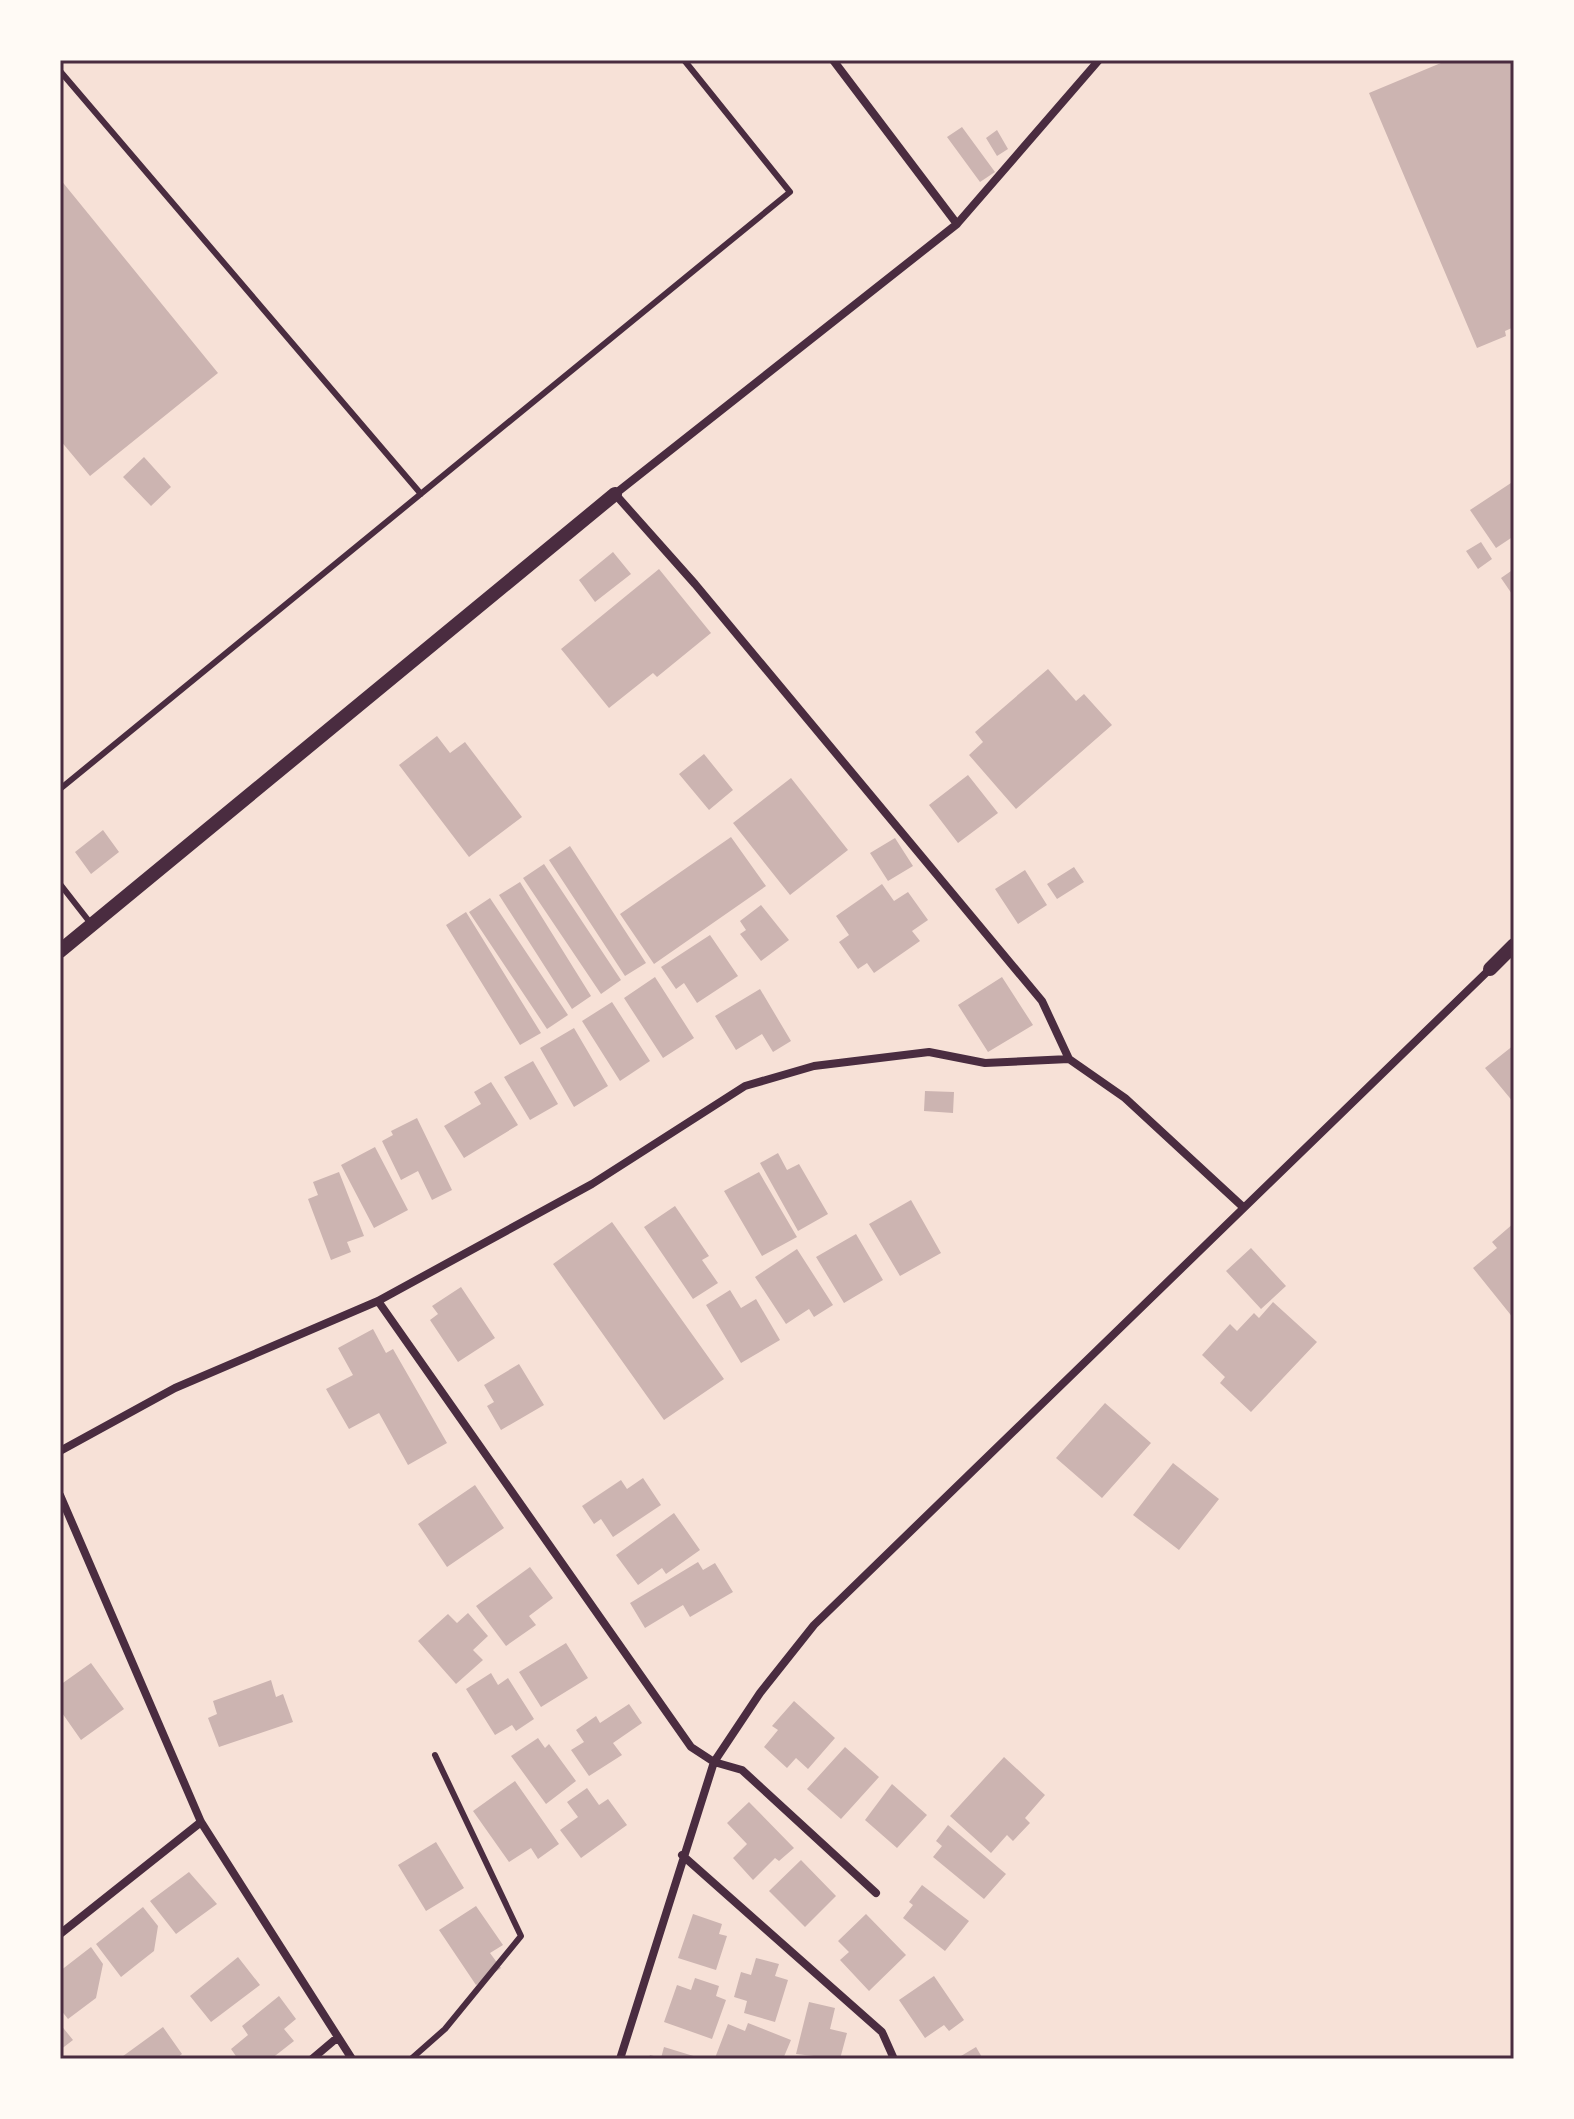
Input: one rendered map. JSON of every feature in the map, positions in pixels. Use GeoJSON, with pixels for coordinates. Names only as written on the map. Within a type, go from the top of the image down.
{"type":"FeatureCollection","features":[{"type":"Feature","properties":{"kind":"street"},"geometry":{"type":"LineString","coordinates":[[833,60],[957,224]]}},
{"type":"Feature","properties":{"kind":"street"},"geometry":{"type":"LineString","coordinates":[[60,951],[615,494],[957,224],[1099,60]]}},
{"type":"Feature","properties":{"kind":"street"},"geometry":{"type":"LineString","coordinates":[[615,494],[695,584],[1042,1001],[1069,1059],[1125,1098],[1243,1207]]}},
{"type":"Feature","properties":{"kind":"street"},"geometry":{"type":"LineString","coordinates":[[620,2059],[682,1855],[714,1762],[760,1693],[814,1625],[1514,945]]}},
{"type":"Feature","properties":{"kind":"street"},"geometry":{"type":"LineString","coordinates":[[60,1451],[175,1388],[378,1301],[592,1184],[745,1086],[814,1066],[929,1052],[985,1063],[1069,1059]]}},
{"type":"Feature","properties":{"kind":"street"},"geometry":{"type":"LineString","coordinates":[[378,1301],[691,1747],[714,1762],[742,1770],[876,1893]]}},
{"type":"Feature","properties":{"kind":"street"},"geometry":{"type":"LineString","coordinates":[[60,1495],[201,1822],[352,2059]]}},
{"type":"Feature","properties":{"kind":"street"},"geometry":{"type":"LineString","coordinates":[[60,1934],[201,1822]]}},
{"type":"Feature","properties":{"kind":"street"},"geometry":{"type":"LineString","coordinates":[[682,1855],[882,2032],[894,2059]]}},
{"type":"Feature","properties":{"kind":"street"},"geometry":{"type":"LineString","coordinates":[[312,2059],[338,2037]]}},
{"type":"Feature","properties":{"kind":"lane"},"geometry":{"type":"LineString","coordinates":[[60,789],[790,192],[684,60]]}},
{"type":"Feature","properties":{"kind":"lane"},"geometry":{"type":"LineString","coordinates":[[60,71],[421,494]]}},
{"type":"Feature","properties":{"kind":"lane"},"geometry":{"type":"LineString","coordinates":[[60,884],[92,925]]}},
{"type":"Feature","properties":{"kind":"lane"},"geometry":{"type":"LineString","coordinates":[[411,2059],[445,2029],[521,1936],[435,1755]]}},
{"type":"Feature","properties":{"kind":"building"},"geometry":{"type":"Polygon","coordinates":[[[1448,60],[1514,60],[1514,327],[1505,331],[1506,336],[1477,348],[1369,93],[1448,60]]]}},
{"type":"Feature","properties":{"kind":"building"},"geometry":{"type":"Polygon","coordinates":[[[962,127],[995,172],[980,182],[947,137],[962,127]]]}},
{"type":"Feature","properties":{"kind":"building"},"geometry":{"type":"Polygon","coordinates":[[[997,130],[1008,149],[997,156],[986,138],[997,130]]]}},
{"type":"Feature","properties":{"kind":"building"},"geometry":{"type":"Polygon","coordinates":[[[60,179],[218,373],[90,476],[60,440],[60,179]]]}},
{"type":"Feature","properties":{"kind":"building"},"geometry":{"type":"Polygon","coordinates":[[[144,457],[171,487],[151,506],[123,477],[144,457]]]}},
{"type":"Feature","properties":{"kind":"building"},"geometry":{"type":"Polygon","coordinates":[[[1514,481],[1514,536],[1496,548],[1470,510],[1514,481]]]}},
{"type":"Feature","properties":{"kind":"building"},"geometry":{"type":"Polygon","coordinates":[[[1481,542],[1492,559],[1478,569],[1466,551],[1481,542]]]}},
{"type":"Feature","properties":{"kind":"building"},"geometry":{"type":"Polygon","coordinates":[[[613,552],[631,574],[595,602],[579,580],[613,552]]]}},
{"type":"Feature","properties":{"kind":"building"},"geometry":{"type":"Polygon","coordinates":[[[659,569],[711,633],[657,677],[653,673],[609,708],[561,649],[659,569]]]}},
{"type":"Feature","properties":{"kind":"building"},"geometry":{"type":"Polygon","coordinates":[[[1514,569],[1514,597],[1501,578],[1514,569]]]}},
{"type":"Feature","properties":{"kind":"building"},"geometry":{"type":"Polygon","coordinates":[[[1048,669],[1076,701],[1084,694],[1112,725],[1016,809],[969,755],[983,742],[975,732],[1048,669]]]}},
{"type":"Feature","properties":{"kind":"building"},"geometry":{"type":"Polygon","coordinates":[[[437,736],[450,753],[465,742],[522,817],[469,857],[399,765],[437,736]]]}},
{"type":"Feature","properties":{"kind":"building"},"geometry":{"type":"Polygon","coordinates":[[[704,754],[733,790],[709,810],[679,774],[704,754]]]}},
{"type":"Feature","properties":{"kind":"building"},"geometry":{"type":"Polygon","coordinates":[[[968,775],[998,813],[958,843],[929,805],[968,775]]]}},
{"type":"Feature","properties":{"kind":"building"},"geometry":{"type":"Polygon","coordinates":[[[791,778],[848,850],[790,895],[733,823],[791,778]]]}},
{"type":"Feature","properties":{"kind":"building"},"geometry":{"type":"Polygon","coordinates":[[[103,830],[119,852],[91,874],[75,852],[103,830]]]}},
{"type":"Feature","properties":{"kind":"building"},"geometry":{"type":"Polygon","coordinates":[[[731,837],[766,886],[654,964],[620,914],[731,837]]]}},
{"type":"Feature","properties":{"kind":"building"},"geometry":{"type":"Polygon","coordinates":[[[895,838],[913,866],[888,881],[870,853],[895,838]]]}},
{"type":"Feature","properties":{"kind":"building"},"geometry":{"type":"Polygon","coordinates":[[[570,846],[646,963],[625,976],[549,860],[570,846]]]}},
{"type":"Feature","properties":{"kind":"building"},"geometry":{"type":"Polygon","coordinates":[[[544,864],[621,980],[601,994],[523,878],[544,864]]]}},
{"type":"Feature","properties":{"kind":"building"},"geometry":{"type":"Polygon","coordinates":[[[1074,867],[1084,882],[1057,899],[1047,884],[1074,867]]]}},
{"type":"Feature","properties":{"kind":"building"},"geometry":{"type":"Polygon","coordinates":[[[1025,870],[1047,905],[1018,924],[995,889],[1025,870]]]}},
{"type":"Feature","properties":{"kind":"building"},"geometry":{"type":"Polygon","coordinates":[[[520,882],[591,996],[572,1009],[499,895],[520,882]]]}},
{"type":"Feature","properties":{"kind":"building"},"geometry":{"type":"Polygon","coordinates":[[[882,884],[894,901],[908,892],[928,920],[912,931],[920,941],[874,973],[867,963],[858,969],[839,942],[849,935],[836,916],[882,884]]]}},
{"type":"Feature","properties":{"kind":"building"},"geometry":{"type":"Polygon","coordinates":[[[490,898],[568,1015],[547,1029],[469,912],[490,898]]]}},
{"type":"Feature","properties":{"kind":"building"},"geometry":{"type":"Polygon","coordinates":[[[761,905],[789,940],[761,961],[740,934],[746,930],[740,921],[761,905]]]}},
{"type":"Feature","properties":{"kind":"building"},"geometry":{"type":"Polygon","coordinates":[[[466,912],[541,1033],[520,1045],[446,925],[466,912]]]}},
{"type":"Feature","properties":{"kind":"building"},"geometry":{"type":"Polygon","coordinates":[[[710,935],[738,976],[697,1003],[684,983],[676,989],[661,967],[710,935]]]}},
{"type":"Feature","properties":{"kind":"building"},"geometry":{"type":"Polygon","coordinates":[[[655,977],[694,1038],[663,1058],[624,998],[655,977]]]}},
{"type":"Feature","properties":{"kind":"building"},"geometry":{"type":"Polygon","coordinates":[[[1002,977],[1033,1025],[988,1052],[958,1005],[1002,977]]]}},
{"type":"Feature","properties":{"kind":"building"},"geometry":{"type":"Polygon","coordinates":[[[760,989],[791,1041],[773,1052],[762,1034],[736,1050],[715,1016],[760,989]]]}},
{"type":"Feature","properties":{"kind":"building"},"geometry":{"type":"Polygon","coordinates":[[[612,1002],[650,1061],[620,1081],[582,1021],[612,1002]]]}},
{"type":"Feature","properties":{"kind":"building"},"geometry":{"type":"Polygon","coordinates":[[[574,1028],[608,1086],[574,1107],[540,1048],[574,1028]]]}},
{"type":"Feature","properties":{"kind":"building"},"geometry":{"type":"Polygon","coordinates":[[[1514,1045],[1514,1103],[1485,1068],[1514,1045]]]}},
{"type":"Feature","properties":{"kind":"building"},"geometry":{"type":"Polygon","coordinates":[[[533,1061],[558,1104],[530,1120],[504,1077],[533,1061]]]}},
{"type":"Feature","properties":{"kind":"building"},"geometry":{"type":"Polygon","coordinates":[[[491,1082],[518,1125],[464,1158],[444,1126],[481,1104],[474,1092],[491,1082]]]}},
{"type":"Feature","properties":{"kind":"building"},"geometry":{"type":"Polygon","coordinates":[[[925,1091],[954,1092],[953,1113],[924,1111],[925,1091]]]}},
{"type":"Feature","properties":{"kind":"building"},"geometry":{"type":"Polygon","coordinates":[[[417,1118],[452,1190],[432,1200],[418,1171],[401,1180],[382,1141],[393,1135],[391,1131],[417,1118]]]}},
{"type":"Feature","properties":{"kind":"building"},"geometry":{"type":"Polygon","coordinates":[[[375,1147],[408,1210],[374,1228],[341,1165],[375,1147]]]}},
{"type":"Feature","properties":{"kind":"building"},"geometry":{"type":"Polygon","coordinates":[[[778,1153],[787,1170],[799,1164],[828,1214],[798,1231],[760,1163],[778,1153]]]}},
{"type":"Feature","properties":{"kind":"building"},"geometry":{"type":"Polygon","coordinates":[[[339,1172],[364,1236],[347,1242],[351,1252],[331,1260],[308,1199],[318,1195],[313,1182],[339,1172]]]}},
{"type":"Feature","properties":{"kind":"building"},"geometry":{"type":"Polygon","coordinates":[[[759,1172],[797,1237],[762,1256],[724,1191],[759,1172]]]}},
{"type":"Feature","properties":{"kind":"building"},"geometry":{"type":"Polygon","coordinates":[[[911,1200],[941,1253],[900,1276],[869,1224],[911,1200]]]}},
{"type":"Feature","properties":{"kind":"building"},"geometry":{"type":"Polygon","coordinates":[[[675,1206],[709,1256],[702,1260],[718,1283],[693,1299],[644,1227],[675,1206]]]}},
{"type":"Feature","properties":{"kind":"building"},"geometry":{"type":"Polygon","coordinates":[[[612,1222],[724,1379],[664,1420],[553,1264],[612,1222]]]}},
{"type":"Feature","properties":{"kind":"building"},"geometry":{"type":"Polygon","coordinates":[[[1514,1223],[1514,1319],[1473,1268],[1497,1248],[1492,1242],[1514,1223]]]}},
{"type":"Feature","properties":{"kind":"building"},"geometry":{"type":"Polygon","coordinates":[[[856,1234],[883,1280],[844,1303],[816,1257],[856,1234]]]}},
{"type":"Feature","properties":{"kind":"building"},"geometry":{"type":"Polygon","coordinates":[[[1251,1248],[1286,1286],[1261,1309],[1226,1271],[1251,1248]]]}},
{"type":"Feature","properties":{"kind":"building"},"geometry":{"type":"Polygon","coordinates":[[[797,1249],[833,1305],[814,1317],[809,1309],[786,1324],[755,1277],[797,1249]]]}},
{"type":"Feature","properties":{"kind":"building"},"geometry":{"type":"Polygon","coordinates":[[[461,1287],[495,1338],[458,1362],[430,1320],[438,1314],[432,1306],[461,1287]]]}},
{"type":"Feature","properties":{"kind":"building"},"geometry":{"type":"Polygon","coordinates":[[[730,1290],[741,1308],[756,1299],[780,1340],[741,1363],[706,1305],[730,1290]]]}},
{"type":"Feature","properties":{"kind":"building"},"geometry":{"type":"Polygon","coordinates":[[[1273,1302],[1317,1342],[1251,1412],[1220,1383],[1225,1377],[1202,1355],[1230,1324],[1237,1331],[1254,1313],[1259,1318],[1273,1302]]]}},
{"type":"Feature","properties":{"kind":"building"},"geometry":{"type":"Polygon","coordinates":[[[373,1329],[386,1353],[393,1349],[447,1443],[408,1465],[379,1413],[349,1429],[326,1389],[353,1375],[338,1348],[373,1329]]]}},
{"type":"Feature","properties":{"kind":"building"},"geometry":{"type":"Polygon","coordinates":[[[519,1364],[544,1405],[501,1430],[487,1406],[494,1402],[484,1385],[519,1364]]]}},
{"type":"Feature","properties":{"kind":"building"},"geometry":{"type":"Polygon","coordinates":[[[1105,1403],[1151,1443],[1102,1498],[1056,1458],[1105,1403]]]}},
{"type":"Feature","properties":{"kind":"building"},"geometry":{"type":"Polygon","coordinates":[[[1173,1463],[1219,1499],[1179,1550],[1133,1515],[1173,1463]]]}},
{"type":"Feature","properties":{"kind":"building"},"geometry":{"type":"Polygon","coordinates":[[[643,1478],[661,1505],[613,1537],[601,1519],[594,1524],[582,1506],[621,1480],[627,1489],[643,1478]]]}},
{"type":"Feature","properties":{"kind":"building"},"geometry":{"type":"Polygon","coordinates":[[[475,1485],[504,1528],[447,1567],[418,1524],[475,1485]]]}},
{"type":"Feature","properties":{"kind":"building"},"geometry":{"type":"Polygon","coordinates":[[[674,1513],[700,1550],[666,1574],[662,1568],[638,1585],[616,1555],[674,1513]]]}},
{"type":"Feature","properties":{"kind":"building"},"geometry":{"type":"Polygon","coordinates":[[[698,1562],[703,1570],[715,1563],[733,1592],[690,1617],[683,1605],[645,1628],[630,1603],[698,1562]]]}},
{"type":"Feature","properties":{"kind":"building"},"geometry":{"type":"Polygon","coordinates":[[[530,1567],[553,1598],[529,1616],[536,1625],[506,1646],[476,1606],[530,1567]]]}},
{"type":"Feature","properties":{"kind":"building"},"geometry":{"type":"Polygon","coordinates":[[[468,1613],[488,1636],[473,1650],[483,1660],[456,1684],[418,1641],[448,1614],[457,1623],[468,1613]]]}},
{"type":"Feature","properties":{"kind":"building"},"geometry":{"type":"Polygon","coordinates":[[[566,1643],[588,1678],[541,1707],[519,1672],[566,1643]]]}},
{"type":"Feature","properties":{"kind":"building"},"geometry":{"type":"Polygon","coordinates":[[[91,1663],[124,1709],[81,1740],[60,1710],[60,1685],[91,1663]]]}},
{"type":"Feature","properties":{"kind":"building"},"geometry":{"type":"Polygon","coordinates":[[[491,1673],[498,1685],[508,1678],[534,1719],[516,1731],[512,1725],[495,1735],[466,1689],[491,1673]]]}},
{"type":"Feature","properties":{"kind":"building"},"geometry":{"type":"Polygon","coordinates":[[[271,1680],[276,1697],[283,1694],[293,1722],[219,1747],[208,1718],[217,1714],[213,1701],[271,1680]]]}},
{"type":"Feature","properties":{"kind":"building"},"geometry":{"type":"Polygon","coordinates":[[[794,1701],[835,1738],[808,1769],[796,1758],[787,1768],[764,1747],[778,1730],[772,1726],[794,1701]]]}},
{"type":"Feature","properties":{"kind":"building"},"geometry":{"type":"Polygon","coordinates":[[[629,1704],[642,1723],[613,1743],[622,1755],[589,1776],[571,1750],[584,1742],[576,1730],[596,1716],[600,1723],[629,1704]]]}},
{"type":"Feature","properties":{"kind":"building"},"geometry":{"type":"Polygon","coordinates":[[[538,1738],[545,1748],[549,1744],[576,1781],[546,1804],[511,1756],[538,1738]]]}},
{"type":"Feature","properties":{"kind":"building"},"geometry":{"type":"Polygon","coordinates":[[[845,1747],[879,1777],[841,1819],[807,1789],[845,1747]]]}},
{"type":"Feature","properties":{"kind":"building"},"geometry":{"type":"Polygon","coordinates":[[[1004,1757],[1045,1795],[1025,1818],[1030,1823],[1013,1841],[1007,1835],[991,1853],[950,1816],[1004,1757]]]}},
{"type":"Feature","properties":{"kind":"building"},"geometry":{"type":"Polygon","coordinates":[[[515,1781],[559,1844],[538,1859],[531,1848],[509,1862],[473,1811],[515,1781]]]}},
{"type":"Feature","properties":{"kind":"building"},"geometry":{"type":"Polygon","coordinates":[[[892,1784],[927,1815],[897,1848],[865,1820],[892,1784]]]}},
{"type":"Feature","properties":{"kind":"building"},"geometry":{"type":"Polygon","coordinates":[[[587,1788],[599,1805],[608,1799],[627,1825],[581,1858],[560,1830],[578,1817],[567,1802],[587,1788]]]}},
{"type":"Feature","properties":{"kind":"building"},"geometry":{"type":"Polygon","coordinates":[[[749,1802],[794,1848],[779,1861],[775,1858],[753,1880],[733,1858],[747,1844],[727,1823],[749,1802]]]}},
{"type":"Feature","properties":{"kind":"building"},"geometry":{"type":"Polygon","coordinates":[[[948,1825],[1006,1874],[984,1899],[933,1857],[942,1846],[936,1841],[948,1825]]]}},
{"type":"Feature","properties":{"kind":"building"},"geometry":{"type":"Polygon","coordinates":[[[436,1842],[464,1888],[426,1911],[398,1865],[436,1842]]]}},
{"type":"Feature","properties":{"kind":"building"},"geometry":{"type":"Polygon","coordinates":[[[801,1860],[836,1896],[805,1927],[769,1891],[801,1860]]]}},
{"type":"Feature","properties":{"kind":"building"},"geometry":{"type":"Polygon","coordinates":[[[189,1872],[217,1904],[176,1934],[150,1901],[189,1872]]]}},
{"type":"Feature","properties":{"kind":"building"},"geometry":{"type":"Polygon","coordinates":[[[922,1885],[969,1921],[945,1951],[903,1918],[913,1905],[909,1902],[922,1885]]]}},
{"type":"Feature","properties":{"kind":"building"},"geometry":{"type":"Polygon","coordinates":[[[476,1906],[503,1945],[490,1953],[501,1968],[476,1985],[439,1930],[476,1906]]]}},
{"type":"Feature","properties":{"kind":"building"},"geometry":{"type":"Polygon","coordinates":[[[143,1907],[158,1926],[154,1951],[121,1977],[96,1944],[143,1907]]]}},
{"type":"Feature","properties":{"kind":"building"},"geometry":{"type":"Polygon","coordinates":[[[693,1914],[722,1924],[719,1934],[727,1936],[716,1970],[678,1958],[693,1914]]]}},
{"type":"Feature","properties":{"kind":"building"},"geometry":{"type":"Polygon","coordinates":[[[866,1914],[906,1955],[869,1991],[840,1960],[849,1952],[838,1941],[866,1914]]]}},
{"type":"Feature","properties":{"kind":"building"},"geometry":{"type":"Polygon","coordinates":[[[91,1947],[103,1964],[96,1998],[68,2019],[60,2009],[60,1971],[91,1947]]]}},
{"type":"Feature","properties":{"kind":"building"},"geometry":{"type":"Polygon","coordinates":[[[238,1957],[260,1985],[211,2022],[190,1996],[238,1957]]]}},
{"type":"Feature","properties":{"kind":"building"},"geometry":{"type":"Polygon","coordinates":[[[756,1958],[779,1964],[775,1976],[788,1980],[775,2022],[744,2013],[747,2001],[734,1997],[741,1972],[751,1975],[756,1958]]]}},
{"type":"Feature","properties":{"kind":"building"},"geometry":{"type":"Polygon","coordinates":[[[934,1976],[964,2020],[949,2031],[944,2025],[925,2038],[899,2000],[934,1976]]]}},
{"type":"Feature","properties":{"kind":"building"},"geometry":{"type":"Polygon","coordinates":[[[695,1978],[719,1986],[716,1996],[726,2000],[712,2039],[664,2022],[677,1985],[691,1990],[695,1978]]]}},
{"type":"Feature","properties":{"kind":"building"},"geometry":{"type":"Polygon","coordinates":[[[279,1996],[296,2019],[284,2029],[294,2041],[271,2059],[238,2059],[231,2049],[248,2035],[242,2026],[279,1996]]]}},
{"type":"Feature","properties":{"kind":"building"},"geometry":{"type":"Polygon","coordinates":[[[809,2002],[835,2008],[830,2029],[847,2033],[840,2059],[796,2054],[809,2002]]]}},
{"type":"Feature","properties":{"kind":"building"},"geometry":{"type":"Polygon","coordinates":[[[748,2023],[791,2040],[783,2059],[715,2058],[728,2024],[745,2031],[748,2023]]]}},
{"type":"Feature","properties":{"kind":"building"},"geometry":{"type":"Polygon","coordinates":[[[60,2024],[73,2040],[60,2050],[60,2024]]]}},
{"type":"Feature","properties":{"kind":"building"},"geometry":{"type":"Polygon","coordinates":[[[163,2027],[182,2054],[176,2059],[119,2059],[163,2027]]]}},
{"type":"Feature","properties":{"kind":"building"},"geometry":{"type":"Polygon","coordinates":[[[664,2047],[700,2059],[648,2059],[650,2055],[661,2058],[664,2047]]]}},
{"type":"Feature","properties":{"kind":"building"},"geometry":{"type":"Polygon","coordinates":[[[976,2047],[983,2059],[956,2059],[976,2047]]]}}]}
